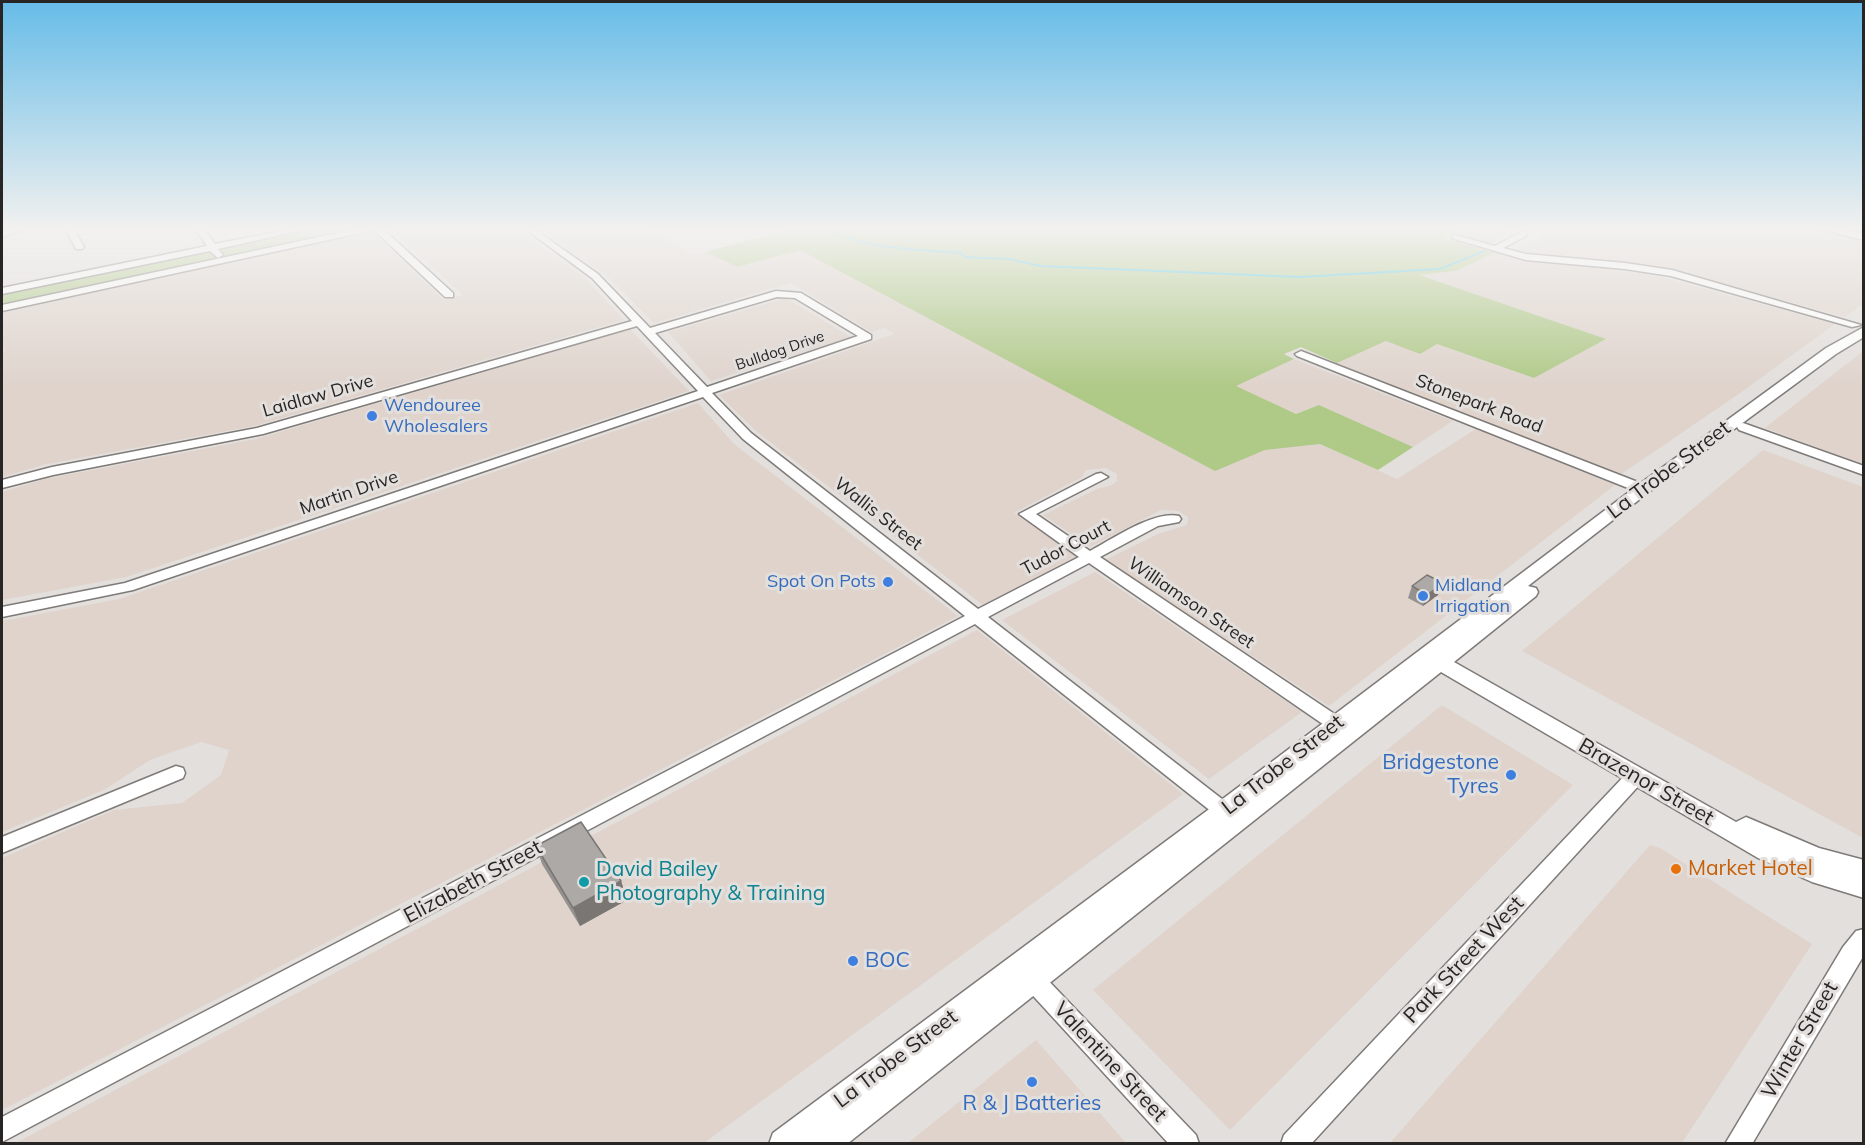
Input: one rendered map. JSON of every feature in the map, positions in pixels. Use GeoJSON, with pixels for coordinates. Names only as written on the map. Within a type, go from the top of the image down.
{"type":"FeatureCollection","features":[{"type":"Feature","properties":{"kind":"main road","name":"La Trobe Street"},"geometry":{"type":"LineString","coordinates":[[822,1143],[1026,973],[1862,326]]}},
{"type":"Feature","properties":{"kind":"main road","name":"Brazenor Street"},"geometry":{"type":"LineString","coordinates":[[1437,656],[1639,772],[1767,851],[1821,875],[1860,882]]}},
{"type":"Feature","properties":{"kind":"main road","name":"La Trobe Street"},"geometry":{"type":"LineString","coordinates":[[784,1143],[1026,973]]}},
{"type":"Feature","properties":{"kind":"street"},"geometry":{"type":"LineString","coordinates":[[2,291],[49,281]]}},
{"type":"Feature","properties":{"kind":"street"},"geometry":{"type":"LineString","coordinates":[[2,308],[124,281]]}},
{"type":"Feature","properties":{"kind":"street"},"geometry":{"type":"LineString","coordinates":[[434,281],[449,295]]}},
{"type":"Feature","properties":{"kind":"street","name":"Wallis Street"},"geometry":{"type":"LineString","coordinates":[[600,281],[747,436],[1231,816]]}},
{"type":"Feature","properties":{"kind":"street"},"geometry":{"type":"LineString","coordinates":[[1702,281],[1862,326]]}},
{"type":"Feature","properties":{"kind":"street","name":"Laidlaw Drive"},"geometry":{"type":"LineString","coordinates":[[2,484],[52,471],[259,431],[643,327],[776,294],[797,295],[867,337]]}},
{"type":"Feature","properties":{"kind":"street","name":"Bulldog Drive"},"geometry":{"type":"LineString","coordinates":[[704,392],[867,337]]}},
{"type":"Feature","properties":{"kind":"street","name":"Stonepark Road"},"geometry":{"type":"LineString","coordinates":[[1300,354],[1649,491]]}},
{"type":"Feature","properties":{"kind":"street","name":"Martin Drive"},"geometry":{"type":"LineString","coordinates":[[2,612],[128,587],[704,392]]}},
{"type":"Feature","properties":{"kind":"street"},"geometry":{"type":"LineString","coordinates":[[1737,425],[1863,471]]}},
{"type":"Feature","properties":{"kind":"street","name":"Williamson Street"},"geometry":{"type":"LineString","coordinates":[[1101,477],[1026,514],[1343,728]]}},
{"type":"Feature","properties":{"kind":"street","name":"Tudor Court"},"geometry":{"type":"LineString","coordinates":[[977,616],[1154,524],[1174,519]]}},
{"type":"Feature","properties":{"kind":"street","name":"Elizabeth Street"},"geometry":{"type":"LineString","coordinates":[[2,1130],[977,616]]}},
{"type":"Feature","properties":{"kind":"street","name":"Park Street West"},"geometry":{"type":"LineString","coordinates":[[1293,1143],[1639,772]]}},
{"type":"Feature","properties":{"kind":"street"},"geometry":{"type":"LineString","coordinates":[[2,845],[176,773]]}},
{"type":"Feature","properties":{"kind":"street","name":"Winter Street"},"geometry":{"type":"LineString","coordinates":[[1737,1143],[1851,954],[1863,938]]}},
{"type":"Feature","properties":{"kind":"street","name":"Valentine Street"},"geometry":{"type":"LineString","coordinates":[[1026,973],[1186,1143]]}},
{"type":"Feature","properties":{"kind":"shaded area"},"geometry":{"type":"Polygon","coordinates":[[[142,281],[425,281],[444,300],[463,295],[448,281],[588,281],[624,320],[254,426],[47,464],[2,477],[2,353],[5,350],[2,347],[2,312],[142,281]]]}},
{"type":"Feature","properties":{"kind":"shaded area"},"geometry":{"type":"Polygon","coordinates":[[[612,281],[861,281],[1215,470],[1265,450],[1320,444],[1397,479],[1476,429],[1615,485],[1329,706],[1105,560],[1158,534],[1187,525],[1188,517],[1178,511],[1161,510],[1090,547],[1043,515],[1097,489],[1112,485],[1117,481],[1117,474],[1106,468],[1086,470],[1082,477],[1014,513],[1076,556],[983,605],[757,432],[719,395],[894,334],[885,328],[871,332],[791,283],[654,323],[612,281]]]}},
{"type":"Feature","properties":{"kind":"shaded area"},"geometry":{"type":"Polygon","coordinates":[[[1436,281],[1678,281],[1835,324],[1743,391],[1620,475],[1337,363],[1386,341],[1420,353],[1437,344],[1534,378],[1605,339],[1436,281]]]}},
{"type":"Feature","properties":{"kind":"shaded area"},"geometry":{"type":"Polygon","coordinates":[[[1713,281],[1863,281],[1863,304],[1845,317],[1713,281]]]}},
{"type":"Feature","properties":{"kind":"shaded area"},"geometry":{"type":"Polygon","coordinates":[[[786,298],[851,337],[711,381],[668,332],[786,298]]]}},
{"type":"Feature","properties":{"kind":"shaded area"},"geometry":{"type":"Polygon","coordinates":[[[630,329],[689,391],[126,577],[2,600],[2,492],[45,479],[256,439],[630,329]]]}},
{"type":"Feature","properties":{"kind":"shaded area"},"geometry":{"type":"Polygon","coordinates":[[[1863,351],[1863,464],[1765,428],[1863,351]]]}},
{"type":"Feature","properties":{"kind":"shaded area"},"geometry":{"type":"Polygon","coordinates":[[[1294,359],[1453,421],[1413,447],[1319,405],[1296,414],[1235,386],[1294,359]]]}},
{"type":"Feature","properties":{"kind":"shaded area"},"geometry":{"type":"Polygon","coordinates":[[[698,403],[734,444],[958,616],[2,1110],[2,858],[114,810],[182,803],[221,775],[229,750],[201,742],[150,760],[104,790],[2,832],[2,621],[119,599],[698,403]]]}},
{"type":"Feature","properties":{"kind":"shaded area"},"geometry":{"type":"Polygon","coordinates":[[[1763,450],[1863,487],[1863,838],[1522,651],[1763,450]]]}},
{"type":"Feature","properties":{"kind":"shaded area"},"geometry":{"type":"Polygon","coordinates":[[[1095,572],[1302,712],[1209,779],[1002,620],[1095,572]]]}},
{"type":"Feature","properties":{"kind":"shaded area"},"geometry":{"type":"Polygon","coordinates":[[[977,630],[1183,794],[704,1143],[14,1144],[977,630]]]}},
{"type":"Feature","properties":{"kind":"shaded area"},"geometry":{"type":"Polygon","coordinates":[[[1442,705],[1573,785],[1230,1130],[1093,990],[1442,705]]]}},
{"type":"Feature","properties":{"kind":"shaded area"},"geometry":{"type":"Polygon","coordinates":[[[1650,845],[1660,848],[1812,944],[1682,1143],[1390,1143],[1650,845]]]}},
{"type":"Feature","properties":{"kind":"shaded area"},"geometry":{"type":"Polygon","coordinates":[[[1036,1040],[1126,1143],[908,1143],[1036,1040]]]}},
{"type":"Feature","properties":{"kind":"green space"},"geometry":{"type":"Polygon","coordinates":[[[62,281],[113,281],[2,305],[2,294],[62,281]]]}},
{"type":"Feature","properties":{"kind":"green space"},"geometry":{"type":"Polygon","coordinates":[[[859,281],[1438,281],[1606,339],[1534,378],[1437,344],[1420,354],[1386,341],[1337,363],[1301,347],[1284,354],[1294,359],[1236,386],[1296,414],[1319,405],[1413,447],[1378,470],[1320,444],[1265,450],[1215,471],[859,281]]]}},
{"type":"Feature","properties":{"kind":"building"},"geometry":{"type":"Polygon","coordinates":[[[1427,575],[1443,583],[1427,595],[1412,586],[1427,575]]]}},
{"type":"Feature","properties":{"kind":"building","name":"David Bailey Photography & Training"},"geometry":{"type":"Polygon","coordinates":[[[581,822],[621,881],[573,908],[536,846],[581,822]]]}},
{"type":"Feature","properties":{"kind":"place","name":"Wendouree Wholesalers"},"geometry":{"type":"Point","coordinates":[372,416]}},
{"type":"Feature","properties":{"kind":"place","name":"Spot On Pots"},"geometry":{"type":"Point","coordinates":[888,582]}},
{"type":"Feature","properties":{"kind":"place","name":"Midland Irrigation"},"geometry":{"type":"Point","coordinates":[1423,596]}},
{"type":"Feature","properties":{"kind":"place","name":"Bridgestone Tyres"},"geometry":{"type":"Point","coordinates":[1511,775]}},
{"type":"Feature","properties":{"kind":"place","name":"Market Hotel"},"geometry":{"type":"Point","coordinates":[1676,869]}},
{"type":"Feature","properties":{"kind":"place","name":"David Bailey Photography & Training"},"geometry":{"type":"Point","coordinates":[584,882]}},
{"type":"Feature","properties":{"kind":"place","name":"BOC"},"geometry":{"type":"Point","coordinates":[853,961]}},
{"type":"Feature","properties":{"kind":"place","name":"R & J Batteries"},"geometry":{"type":"Point","coordinates":[1032,1082]}}]}
